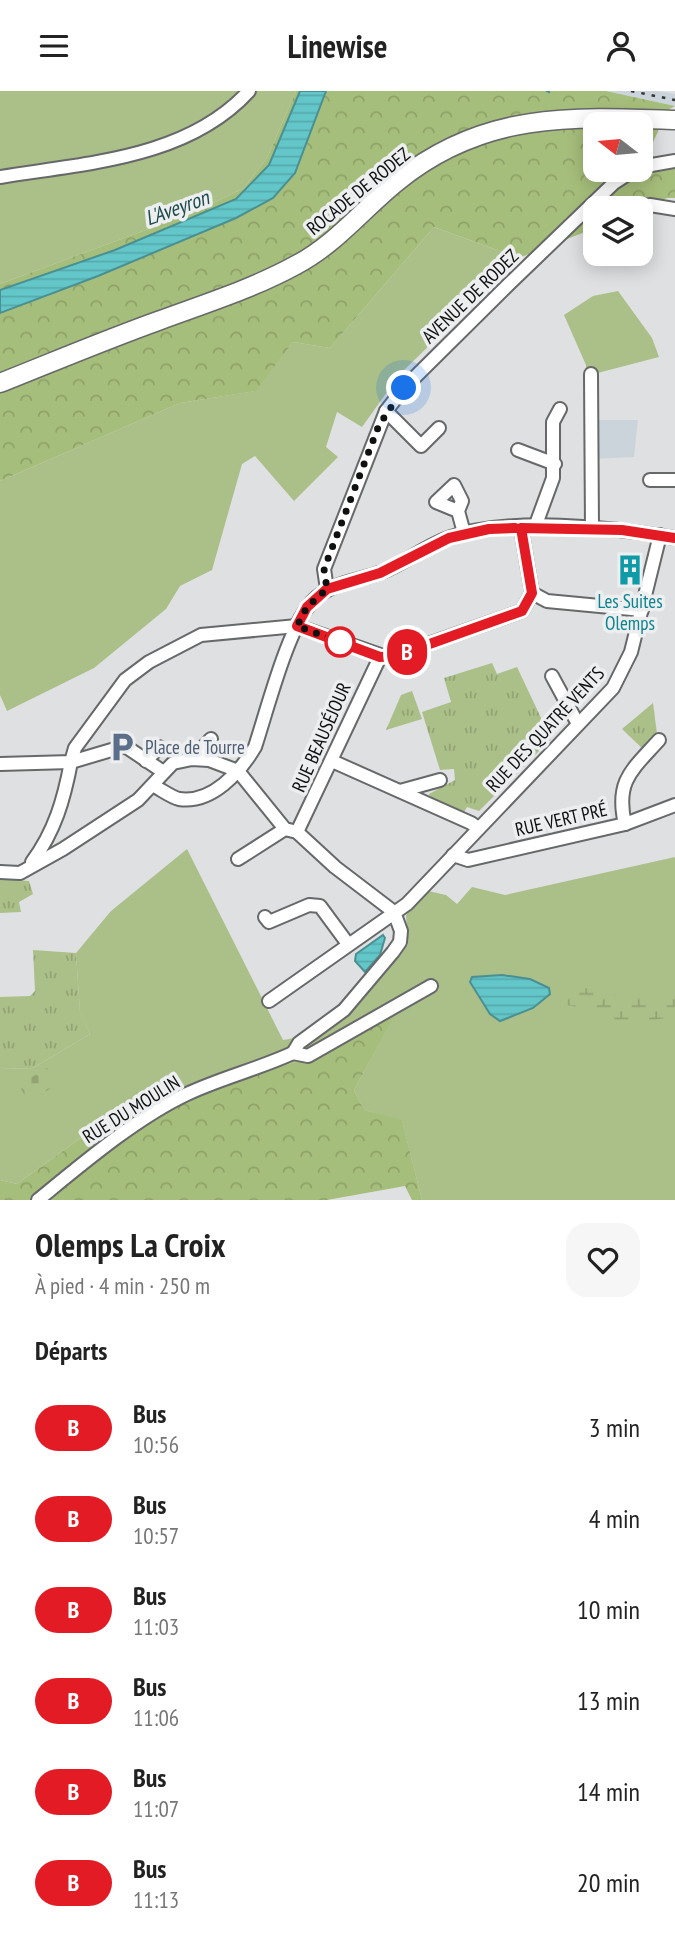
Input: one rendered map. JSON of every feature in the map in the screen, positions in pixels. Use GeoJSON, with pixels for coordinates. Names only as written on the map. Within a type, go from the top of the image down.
{"type":"FeatureCollection","features":[{"type":"Feature","properties":{"kind":"highway","name":"ROCADE DE RODEZ"},"geometry":{"type":"LineString","coordinates":[[0,383],[229,295],[296,265],[339,237],[398,181],[443,152],[481,134],[560,117],[675,120]]}},
{"type":"Feature","properties":{"kind":"highway","name":"ROCADE DE RODEZ"},"geometry":{"type":"LineString","coordinates":[[0,393],[299,273],[344,244],[409,184],[450,157],[486,142],[521,132],[564,125],[583,125]]}},
{"type":"Feature","properties":{"kind":"highway"},"geometry":{"type":"LineString","coordinates":[[653,128],[675,129]]}},
{"type":"Feature","properties":{"kind":"street"},"geometry":{"type":"LineString","coordinates":[[0,177],[161,146],[210,125],[248,91]]}},
{"type":"Feature","properties":{"kind":"street"},"geometry":{"type":"LineString","coordinates":[[653,165],[675,161]]}},
{"type":"Feature","properties":{"kind":"street","name":"AVENUE DE RODEZ"},"geometry":{"type":"LineString","coordinates":[[603,196],[616,182]]}},
{"type":"Feature","properties":{"kind":"street"},"geometry":{"type":"LineString","coordinates":[[653,205],[675,209]]}},
{"type":"Feature","properties":{"kind":"street","name":"AVENUE DE RODEZ"},"geometry":{"type":"LineString","coordinates":[[327,589],[324,569],[386,411],[437,355],[583,218]]}},
{"type":"Feature","properties":{"kind":"street"},"geometry":{"type":"LineString","coordinates":[[591,375],[592,529]]}},
{"type":"Feature","properties":{"kind":"street"},"geometry":{"type":"LineString","coordinates":[[535,527],[547,499],[555,464],[553,422],[560,409]]}},
{"type":"Feature","properties":{"kind":"street"},"geometry":{"type":"LineString","coordinates":[[386,411],[421,446],[439,428]]}},
{"type":"Feature","properties":{"kind":"street"},"geometry":{"type":"LineString","coordinates":[[518,450],[555,464]]}},
{"type":"Feature","properties":{"kind":"street"},"geometry":{"type":"LineString","coordinates":[[650,480],[675,480]]}},
{"type":"Feature","properties":{"kind":"street"},"geometry":{"type":"LineString","coordinates":[[458,511],[464,533]]}},
{"type":"Feature","properties":{"kind":"street"},"geometry":{"type":"LineString","coordinates":[[154,786],[177,799],[195,799],[209,794],[238,771],[255,747],[297,626],[307,607],[327,589],[380,573],[433,544],[464,533],[535,527],[592,529],[675,538]]}},
{"type":"Feature","properties":{"kind":"street"},"geometry":{"type":"LineString","coordinates":[[30,865],[47,842],[57,821],[75,748],[125,680],[186,641],[201,635],[297,626],[380,657],[396,656],[522,611],[532,593],[521,528]]}},
{"type":"Feature","properties":{"kind":"street","name":"RUE DES QUATRE VENTS"},"geometry":{"type":"LineString","coordinates":[[269,1001],[395,914],[578,724],[622,674],[642,610],[660,535]]}},
{"type":"Feature","properties":{"kind":"street"},"geometry":{"type":"LineString","coordinates":[[532,593],[547,601],[642,610]]}},
{"type":"Feature","properties":{"kind":"street","name":"RUE BEAUSÉJOUR"},"geometry":{"type":"LineString","coordinates":[[290,831],[332,761],[380,657]]}},
{"type":"Feature","properties":{"kind":"street"},"geometry":{"type":"LineString","coordinates":[[552,676],[578,724]]}},
{"type":"Feature","properties":{"kind":"street"},"geometry":{"type":"LineString","coordinates":[[192,759],[211,739]]}},
{"type":"Feature","properties":{"kind":"street"},"geometry":{"type":"LineString","coordinates":[[625,824],[621,806],[622,787],[629,773],[659,740]]}},
{"type":"Feature","properties":{"kind":"street"},"geometry":{"type":"LineString","coordinates":[[0,764],[71,762],[125,746],[146,761],[167,767],[192,759],[209,760],[238,771],[290,831],[395,914],[401,930],[400,942],[393,952],[344,1010],[299,1043],[293,1053],[308,1056],[431,986]]}},
{"type":"Feature","properties":{"kind":"street"},"geometry":{"type":"LineString","coordinates":[[146,761],[159,747]]}},
{"type":"Feature","properties":{"kind":"street"},"geometry":{"type":"LineString","coordinates":[[332,761],[478,828]]}},
{"type":"Feature","properties":{"kind":"street"},"geometry":{"type":"LineString","coordinates":[[0,872],[20,873],[30,865],[63,849],[154,786],[167,767]]}},
{"type":"Feature","properties":{"kind":"street"},"geometry":{"type":"LineString","coordinates":[[400,791],[440,780]]}},
{"type":"Feature","properties":{"kind":"street","name":"RUE VERT PRÉ"},"geometry":{"type":"LineString","coordinates":[[453,855],[468,860],[625,824],[675,804]]}},
{"type":"Feature","properties":{"kind":"street"},"geometry":{"type":"LineString","coordinates":[[238,859],[290,831]]}},
{"type":"Feature","properties":{"kind":"street"},"geometry":{"type":"LineString","coordinates":[[265,917],[269,922],[309,905],[320,906],[348,944]]}},
{"type":"Feature","properties":{"kind":"street","name":"RUE DU MOULIN"},"geometry":{"type":"LineString","coordinates":[[38,1200],[94,1153],[186,1094],[293,1053]]}},
{"type":"Feature","properties":{"kind":"shaded area"},"geometry":{"type":"Polygon","coordinates":[[[606,91],[657,91],[675,94],[675,106],[606,91]]]}},
{"type":"Feature","properties":{"kind":"shaded area"},"geometry":{"type":"Polygon","coordinates":[[[591,420],[638,420],[634,457],[592,459],[591,420]]]}},
{"type":"Feature","properties":{"kind":"green space"},"geometry":{"type":"Polygon","coordinates":[[[0,91],[296,91],[267,158],[244,188],[197,211],[0,284],[0,91]]]}},
{"type":"Feature","properties":{"kind":"green space"},"geometry":{"type":"Polygon","coordinates":[[[296,91],[606,91],[675,106],[668,110],[653,142],[653,112],[583,112],[583,182],[653,182],[653,156],[675,169],[675,198],[653,204],[653,196],[583,196],[583,233],[519,258],[434,227],[330,348],[293,342],[256,391],[180,403],[0,481],[0,284],[197,211],[244,188],[267,158],[296,91]]]}},
{"type":"Feature","properties":{"kind":"green space"},"geometry":{"type":"Polygon","coordinates":[[[434,227],[519,258],[400,374],[362,427],[337,412],[326,447],[338,457],[294,501],[255,456],[242,464],[212,570],[180,586],[166,609],[94,668],[7,711],[0,695],[0,481],[180,403],[255,391],[293,342],[330,348],[434,227]]]}},
{"type":"Feature","properties":{"kind":"green space"},"geometry":{"type":"Polygon","coordinates":[[[618,291],[652,338],[659,357],[586,376],[586,365],[564,315],[593,296],[618,291]]]}},
{"type":"Feature","properties":{"kind":"green space"},"geometry":{"type":"Polygon","coordinates":[[[492,663],[497,674],[517,667],[551,739],[479,811],[467,807],[463,814],[431,800],[429,794],[455,780],[454,769],[440,770],[422,712],[451,702],[444,678],[492,663]]]}},
{"type":"Feature","properties":{"kind":"green space"},"geometry":{"type":"Polygon","coordinates":[[[412,691],[422,719],[386,730],[401,695],[412,691]]]}},
{"type":"Feature","properties":{"kind":"green space"},"geometry":{"type":"Polygon","coordinates":[[[653,703],[657,734],[645,751],[622,729],[653,703]]]}},
{"type":"Feature","properties":{"kind":"green space"},"geometry":{"type":"Polygon","coordinates":[[[187,849],[283,1040],[314,1028],[331,1016],[408,945],[406,915],[428,891],[446,895],[457,904],[472,887],[505,895],[675,857],[675,1200],[422,1200],[402,1121],[364,1110],[354,1090],[397,1011],[296,1062],[117,1112],[17,1184],[0,1180],[0,1069],[33,1068],[90,1034],[80,1013],[76,953],[111,911],[187,849]]]}},
{"type":"Feature","properties":{"kind":"green space"},"geometry":{"type":"Polygon","coordinates":[[[0,879],[29,881],[33,894],[19,902],[21,912],[0,913],[0,879]]]}},
{"type":"Feature","properties":{"kind":"green space"},"geometry":{"type":"Polygon","coordinates":[[[33,950],[76,953],[80,1012],[90,1034],[33,1068],[0,1069],[0,997],[30,996],[35,991],[33,950]]]}},
{"type":"Feature","properties":{"kind":"green space"},"geometry":{"type":"Polygon","coordinates":[[[580,987],[629,998],[675,997],[675,1016],[628,1025],[585,1008],[560,1004],[562,990],[580,987]]]}},
{"type":"Feature","properties":{"kind":"green space"},"geometry":{"type":"Polygon","coordinates":[[[398,1010],[354,1090],[364,1110],[402,1120],[422,1200],[412,1200],[405,1186],[327,1200],[0,1200],[0,1180],[17,1184],[117,1112],[296,1062],[398,1010]]]}},
{"type":"Feature","properties":{"kind":"green space"},"geometry":{"type":"Polygon","coordinates":[[[47,1068],[57,1085],[28,1101],[19,1085],[47,1068]]]}},
{"type":"Feature","properties":{"kind":"water"},"geometry":{"type":"Polygon","coordinates":[[[300,91],[326,91],[295,173],[273,198],[236,218],[98,276],[0,313],[0,290],[115,250],[236,199],[269,165],[300,91]]]}},
{"type":"Feature","properties":{"kind":"water"},"geometry":{"type":"Polygon","coordinates":[[[383,935],[385,938],[380,955],[365,972],[355,961],[356,954],[383,935]]]}},
{"type":"Feature","properties":{"kind":"water"},"geometry":{"type":"Polygon","coordinates":[[[502,975],[530,979],[549,988],[550,994],[533,1008],[500,1021],[490,1014],[470,982],[472,977],[502,975]]]}},
{"type":"Feature","properties":{"kind":"railway"},"geometry":{"type":"LineString","coordinates":[[631,91],[675,100]]}},
{"type":"Feature","properties":{"kind":"bus line","name":"B"},"geometry":{"type":"LineString","coordinates":[[515,528],[464,533],[433,544],[380,573],[327,589],[307,607],[297,626],[380,657],[396,656],[522,611],[532,593],[521,528],[622,530],[675,538]]}},
{"type":"Feature","properties":{"kind":"place","name":"Les Suites Olemps"},"geometry":{"type":"Point","coordinates":[630,570]}},
{"type":"Feature","properties":{"kind":"place","name":"Place de Tourre"},"geometry":{"type":"Point","coordinates":[122,747]}},
{"type":"Feature","properties":{"kind":"route"},"geometry":{"type":"LineString","coordinates":[[340,642],[297,626],[307,607],[327,589],[323,579],[324,569],[379,425],[404,388]]}},
{"type":"Feature","properties":{"kind":"water label","name":"L'Aveyron"},"geometry":{"type":"Point","coordinates":[177,208]}}]}
